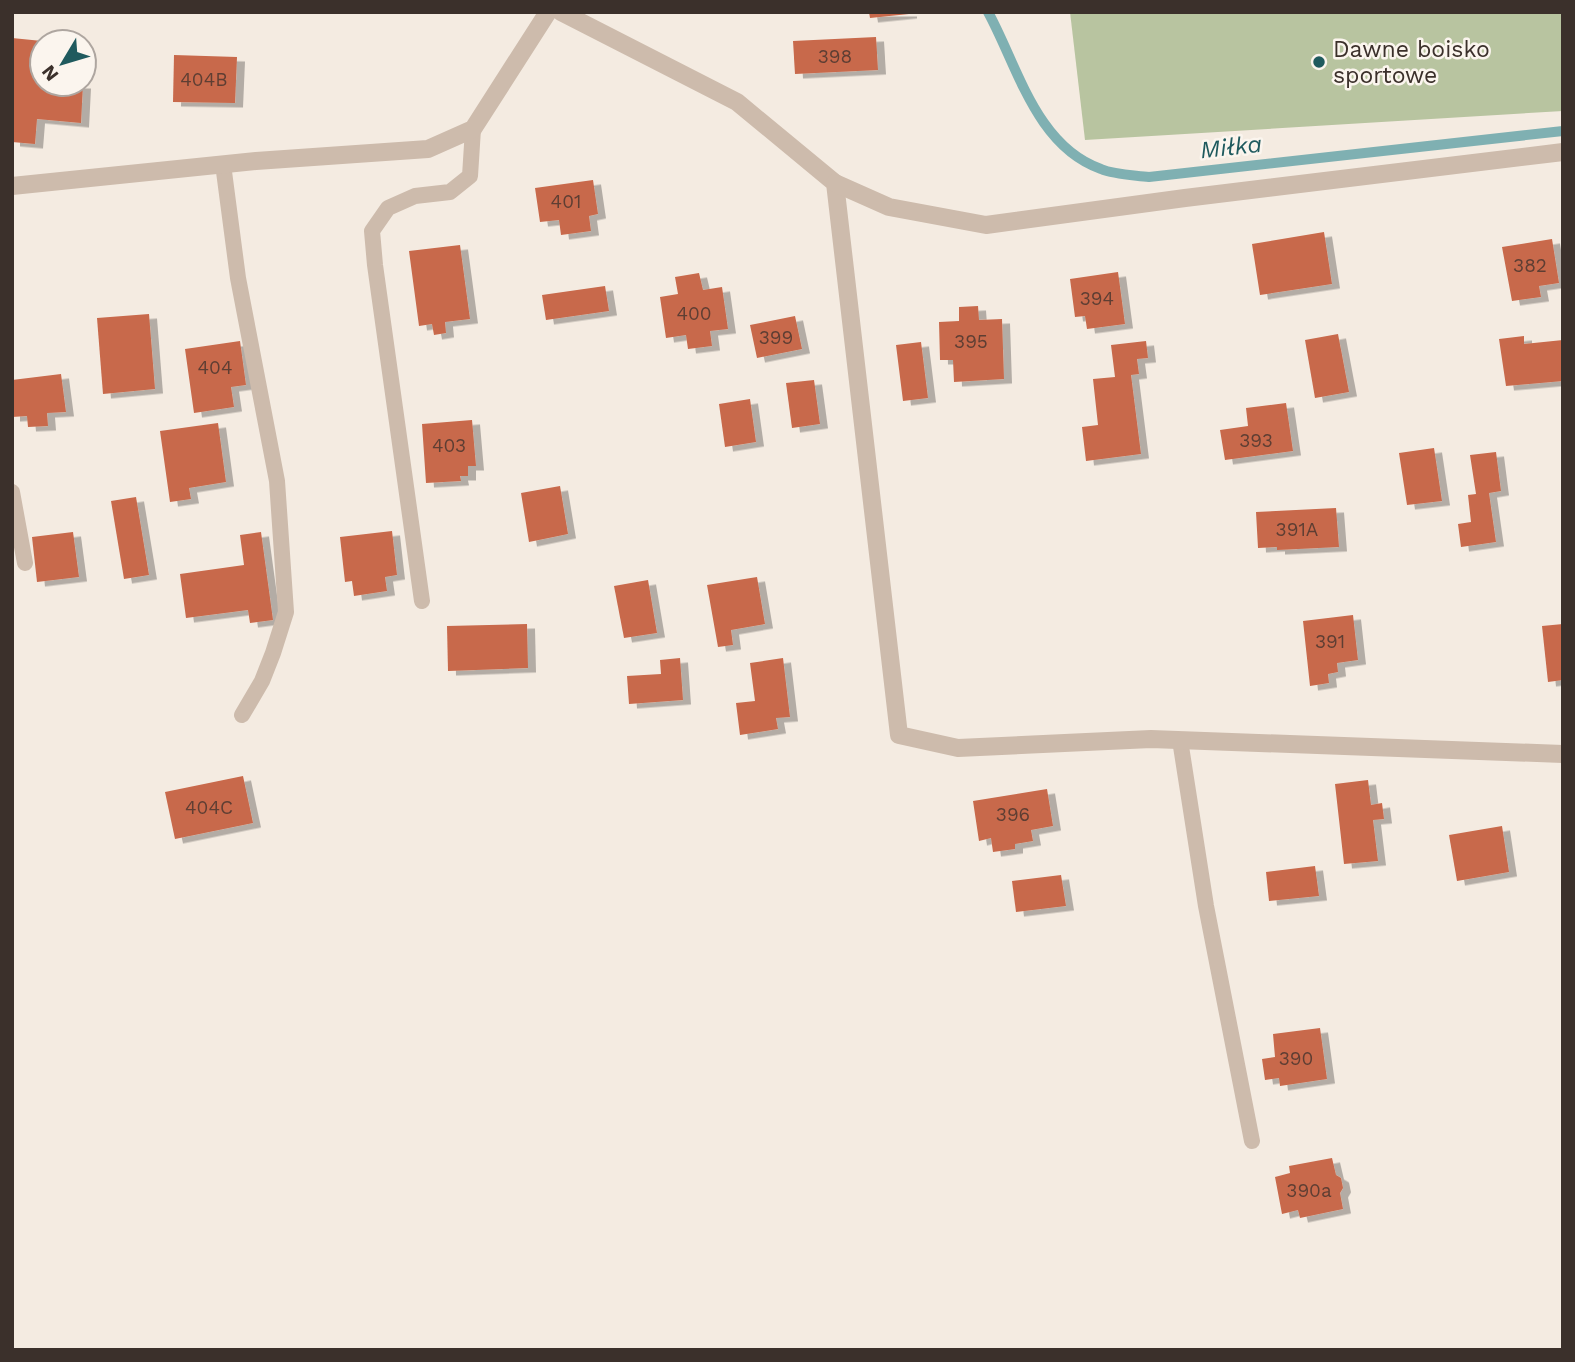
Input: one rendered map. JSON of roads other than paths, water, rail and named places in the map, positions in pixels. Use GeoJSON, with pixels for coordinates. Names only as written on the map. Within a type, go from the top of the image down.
{"type":"FeatureCollection","features":[{"type":"Feature","properties":{"kind":"street"},"geometry":{"type":"LineString","coordinates":[[12,186],[223,164],[428,149],[473,129],[548,12]]}},
{"type":"Feature","properties":{"kind":"street"},"geometry":{"type":"LineString","coordinates":[[561,12],[737,102],[835,183],[890,208],[986,225],[1563,152]]}},
{"type":"Feature","properties":{"kind":"street"},"geometry":{"type":"LineString","coordinates":[[835,183],[899,735],[958,748],[1152,739],[1563,754]]}},
{"type":"Feature","properties":{"kind":"lane"},"geometry":{"type":"LineString","coordinates":[[422,601],[372,231],[388,208],[415,196],[450,192],[470,176],[473,129]]}},
{"type":"Feature","properties":{"kind":"lane"},"geometry":{"type":"LineString","coordinates":[[223,164],[238,278],[277,481],[286,612],[262,681],[242,715]]}},
{"type":"Feature","properties":{"kind":"lane"},"geometry":{"type":"LineString","coordinates":[[12,492],[25,563]]}},
{"type":"Feature","properties":{"kind":"lane"},"geometry":{"type":"LineString","coordinates":[[1180,740],[1206,905],[1252,1141]]}},
{"type":"Feature","properties":{"kind":"waterway","name":"Miłka"},"geometry":{"type":"LineString","coordinates":[[988,12],[1031,102],[1045,124],[1060,142],[1079,158],[1112,172],[1149,177],[1563,131]]}},
{"type":"Feature","properties":{"kind":"place","name":"Dawne boisko sportowe"},"geometry":{"type":"Point","coordinates":[1319,62]}}]}
